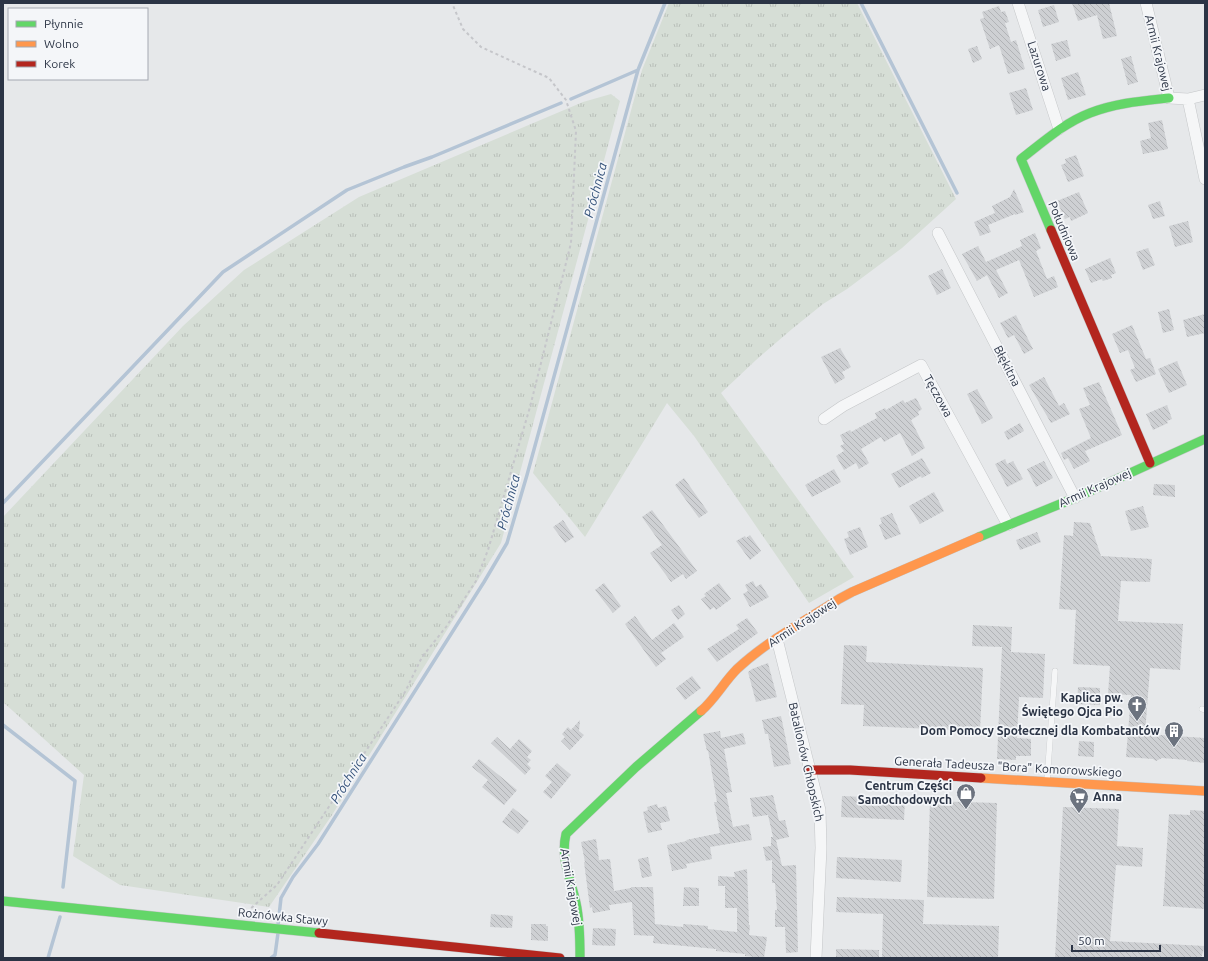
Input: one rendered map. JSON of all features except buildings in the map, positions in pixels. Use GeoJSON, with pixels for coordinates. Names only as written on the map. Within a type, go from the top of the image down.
{"type":"FeatureCollection","features":[{"type":"Feature","properties":{"kind":"street","name":"Lazurowa"},"geometry":{"type":"LineString","coordinates":[[1018,3],[1059,129]]}},
{"type":"Feature","properties":{"kind":"street","name":"Armii Krajowej"},"geometry":{"type":"LineString","coordinates":[[1146,3],[1169,98],[1188,99],[1205,179]]}},
{"type":"Feature","properties":{"kind":"street"},"geometry":{"type":"LineString","coordinates":[[1188,99],[1205,95]]}},
{"type":"Feature","properties":{"kind":"street","name":"Południowa"},"geometry":{"type":"LineString","coordinates":[[1150,463],[1021,159],[1059,129],[1101,109],[1169,98]]}},
{"type":"Feature","properties":{"kind":"street","name":"Błękitna"},"geometry":{"type":"LineString","coordinates":[[938,233],[1075,498]]}},
{"type":"Feature","properties":{"kind":"street","name":"Tęczowa"},"geometry":{"type":"LineString","coordinates":[[824,419],[843,406],[921,365],[1008,524]]}},
{"type":"Feature","properties":{"kind":"street","name":"Armii Krajowej"},"geometry":{"type":"LineString","coordinates":[[580,958],[580,934],[576,904],[563,847],[566,834],[636,767],[706,707],[736,670],[760,650],[846,596],[1008,524],[1075,498],[1205,439]]}},
{"type":"Feature","properties":{"kind":"street","name":"Batalionów Chłopskich"},"geometry":{"type":"LineString","coordinates":[[777,639],[820,810],[821,848],[816,958]]}},
{"type":"Feature","properties":{"kind":"street","name":"Generała Tadeusza \"Bora\" Komorowskiego"},"geometry":{"type":"LineString","coordinates":[[809,770],[850,770],[1205,791]]}},
{"type":"Feature","properties":{"kind":"street","name":"Rożnówka Stawy"},"geometry":{"type":"LineString","coordinates":[[3,901],[532,957],[560,958]]}},
{"type":"Feature","properties":{"kind":"lane"},"geometry":{"type":"LineString","coordinates":[[1047,782],[1055,671]]}},
{"type":"Feature","properties":{"kind":"path"},"geometry":{"type":"LineString","coordinates":[[249,926],[250,910],[278,885],[405,692],[422,657],[446,626],[476,581],[488,550],[530,407],[571,243],[576,131],[566,100],[549,78],[481,47],[463,29],[452,3]]}},
{"type":"Feature","properties":{"kind":"green space"},"geometry":{"type":"Polygon","coordinates":[[[669,3],[857,3],[956,199],[902,248],[847,289],[823,304],[792,329],[721,393],[854,577],[809,603],[694,436],[667,403],[585,537],[533,473],[642,70],[669,3]]]}},
{"type":"Feature","properties":{"kind":"green space"},"geometry":{"type":"Polygon","coordinates":[[[611,94],[620,101],[501,543],[332,815],[269,907],[120,885],[73,856],[84,775],[3,702],[3,517],[183,326],[244,270],[359,197],[583,102],[611,94]]]}},
{"type":"Feature","properties":{"kind":"waterway","name":"Próchnica"},"geometry":{"type":"LineString","coordinates":[[278,925],[281,898],[293,877],[318,844],[484,582],[507,543],[638,70],[665,3]]}},
{"type":"Feature","properties":{"kind":"waterway"},"geometry":{"type":"LineString","coordinates":[[861,3],[957,193]]}},
{"type":"Feature","properties":{"kind":"waterway"},"geometry":{"type":"LineString","coordinates":[[571,99],[638,70]]}},
{"type":"Feature","properties":{"kind":"waterway"},"geometry":{"type":"LineString","coordinates":[[3,503],[223,272],[347,190],[432,157],[561,103]]}},
{"type":"Feature","properties":{"kind":"waterway"},"geometry":{"type":"LineString","coordinates":[[3,725],[75,781],[63,887]]}},
{"type":"Feature","properties":{"kind":"waterway"},"geometry":{"type":"LineString","coordinates":[[48,958],[60,917]]}},
{"type":"Feature","properties":{"kind":"waterway","name":"Próchnica"},"geometry":{"type":"LineString","coordinates":[[271,958],[275,955],[278,933]]}},
{"type":"Feature","properties":{"kind":"traffic: fast"},"geometry":{"type":"LineString","coordinates":[[1051,230],[1021,159],[1063,127],[1080,117],[1119,105],[1169,98]]}},
{"type":"Feature","properties":{"kind":"traffic: fast"},"geometry":{"type":"LineString","coordinates":[[979,537],[1075,498],[1205,439]]}},
{"type":"Feature","properties":{"kind":"traffic: fast"},"geometry":{"type":"LineString","coordinates":[[580,958],[580,930],[577,910],[564,852],[566,834],[636,767],[701,711]]}},
{"type":"Feature","properties":{"kind":"traffic: fast"},"geometry":{"type":"LineString","coordinates":[[3,901],[319,933]]}},
{"type":"Feature","properties":{"kind":"traffic: slow"},"geometry":{"type":"LineString","coordinates":[[701,711],[737,669],[773,640],[800,623],[852,592],[979,537]]}},
{"type":"Feature","properties":{"kind":"traffic: slow"},"geometry":{"type":"LineString","coordinates":[[981,778],[1205,791]]}},
{"type":"Feature","properties":{"kind":"traffic: jam"},"geometry":{"type":"LineString","coordinates":[[1051,230],[1150,463]]}},
{"type":"Feature","properties":{"kind":"traffic: jam"},"geometry":{"type":"LineString","coordinates":[[809,770],[850,770],[981,778]]}},
{"type":"Feature","properties":{"kind":"traffic: jam"},"geometry":{"type":"LineString","coordinates":[[319,933],[560,958]]}},
{"type":"Feature","properties":{"kind":"place","name":"Kaplica pw. Świętego Ojca Pio"},"geometry":{"type":"Point","coordinates":[1137,722]}},
{"type":"Feature","properties":{"kind":"place","name":"Dom Pomocy Społecznej dla Kombatantów"},"geometry":{"type":"Point","coordinates":[1174,748]}},
{"type":"Feature","properties":{"kind":"place","name":"Centrum Części Samochodowych"},"geometry":{"type":"Point","coordinates":[966,810]}},
{"type":"Feature","properties":{"kind":"place","name":"Anna"},"geometry":{"type":"Point","coordinates":[1079,814]}}]}
